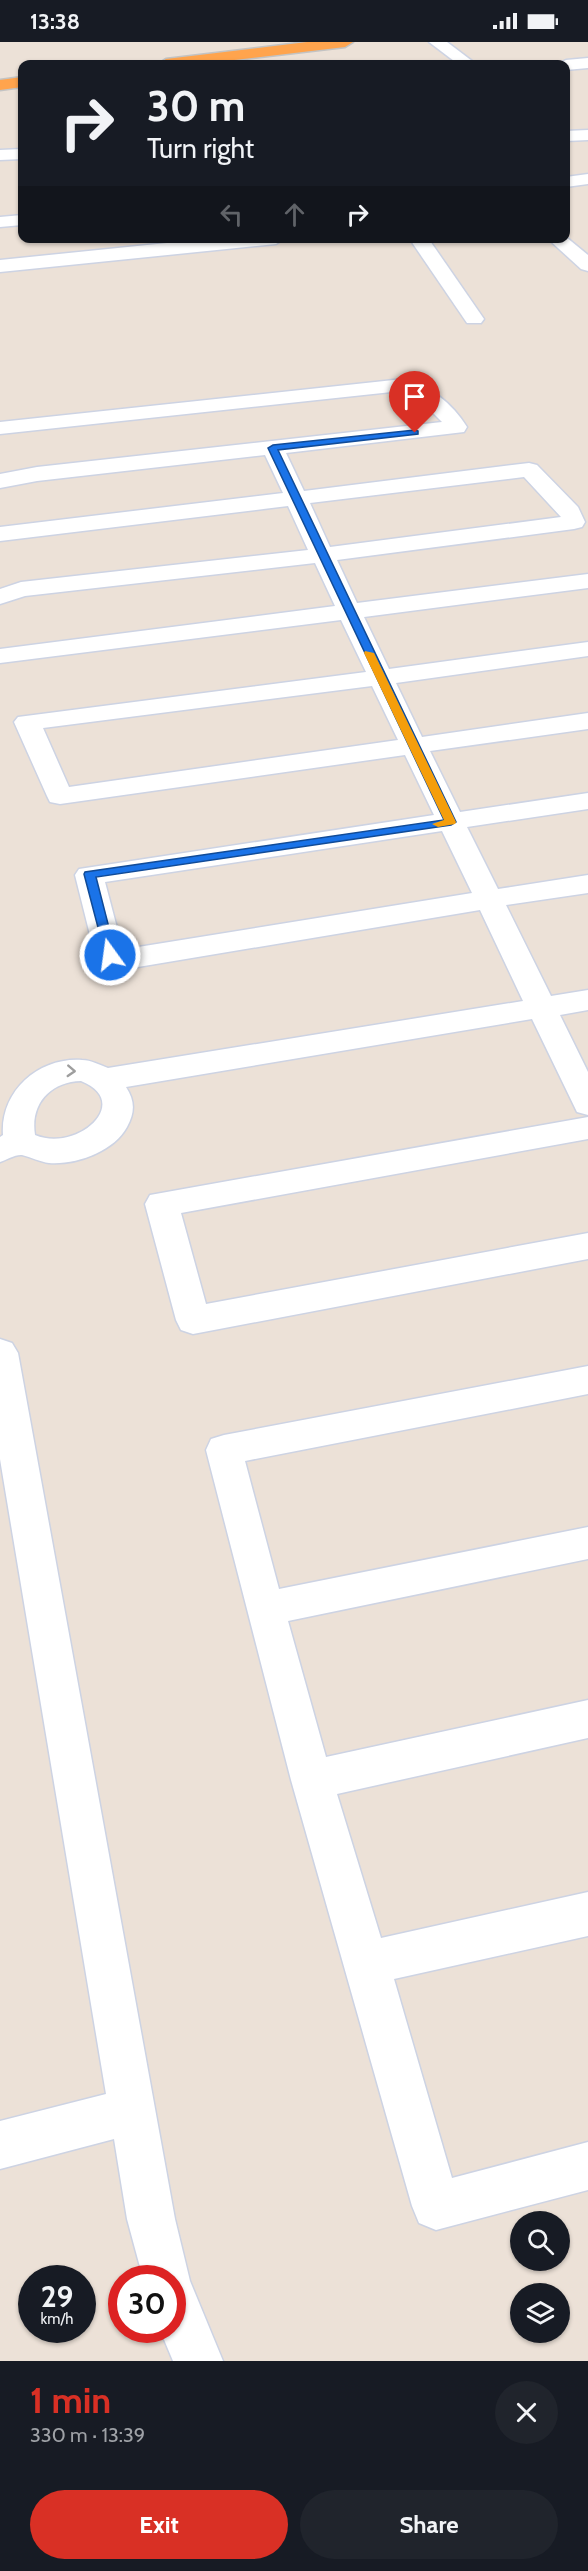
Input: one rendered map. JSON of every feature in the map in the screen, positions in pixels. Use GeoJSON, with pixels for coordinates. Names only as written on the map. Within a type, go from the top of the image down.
{"type":"FeatureCollection","features":[{"type":"Feature","properties":{"kind":"highway"},"geometry":{"type":"LineString","coordinates":[[199,60],[345,42]]}},
{"type":"Feature","properties":{"kind":"highway"},"geometry":{"type":"LineString","coordinates":[[0,85],[18,83]]}},
{"type":"Feature","properties":{"kind":"street"},"geometry":{"type":"LineString","coordinates":[[437,42],[462,60]]}},
{"type":"Feature","properties":{"kind":"street"},"geometry":{"type":"LineString","coordinates":[[570,65],[588,63]]}},
{"type":"Feature","properties":{"kind":"street"},"geometry":{"type":"LineString","coordinates":[[570,136],[588,135]]}},
{"type":"Feature","properties":{"kind":"street"},"geometry":{"type":"LineString","coordinates":[[0,155],[18,154]]}},
{"type":"Feature","properties":{"kind":"street"},"geometry":{"type":"LineString","coordinates":[[570,181],[588,179]]}},
{"type":"Feature","properties":{"kind":"street"},"geometry":{"type":"LineString","coordinates":[[0,222],[18,220]]}},
{"type":"Feature","properties":{"kind":"street"},"geometry":{"type":"LineString","coordinates":[[0,266],[227,243]]}},
{"type":"Feature","properties":{"kind":"street"},"geometry":{"type":"LineString","coordinates":[[421,243],[474,319]]}},
{"type":"Feature","properties":{"kind":"street"},"geometry":{"type":"LineString","coordinates":[[562,243],[588,265]]}},
{"type":"Feature","properties":{"kind":"street"},"geometry":{"type":"LineString","coordinates":[[0,428],[51,448],[273,448],[456,427],[449,414],[416,390],[403,385],[51,448],[0,481]]}},
{"type":"Feature","properties":{"kind":"street"},"geometry":{"type":"LineString","coordinates":[[273,448],[349,612],[588,1104]]}},
{"type":"Feature","properties":{"kind":"street"},"geometry":{"type":"LineString","coordinates":[[0,534],[529,471],[570,512],[574,522],[322,555],[21,590],[0,597]]}},
{"type":"Feature","properties":{"kind":"street"},"geometry":{"type":"LineString","coordinates":[[0,656],[588,581]]}},
{"type":"Feature","properties":{"kind":"street"},"geometry":{"type":"LineString","coordinates":[[588,649],[381,678],[27,722],[60,796],[588,720]]}},
{"type":"Feature","properties":{"kind":"street"},"geometry":{"type":"LineString","coordinates":[[588,801],[89,874],[110,955],[132,958],[588,884]]}},
{"type":"Feature","properties":{"kind":"street"},"geometry":{"type":"LineString","coordinates":[[103,1080],[588,1000]]}},
{"type":"Feature","properties":{"kind":"street"},"geometry":{"type":"LineString","coordinates":[[69,1070],[100,1077],[118,1100],[118,1112],[113,1125],[103,1136],[88,1145],[53,1151],[10,1145],[10,1131],[4,1119],[4,1107],[10,1094],[21,1084],[52,1071],[69,1070]]}},
{"type":"Feature","properties":{"kind":"street"},"geometry":{"type":"LineString","coordinates":[[588,1128],[162,1204],[193,1320],[588,1246]]}},
{"type":"Feature","properties":{"kind":"street"},"geometry":{"type":"LineString","coordinates":[[0,1353],[151,2219],[163,2265]]}},
{"type":"Feature","properties":{"kind":"street"},"geometry":{"type":"LineString","coordinates":[[588,1380],[224,1450],[312,1780],[436,2206],[588,2166]]}},
{"type":"Feature","properties":{"kind":"street"},"geometry":{"type":"LineString","coordinates":[[266,1609],[588,1543]]}},
{"type":"Feature","properties":{"kind":"street"},"geometry":{"type":"LineString","coordinates":[[312,1780],[588,1719]]}},
{"type":"Feature","properties":{"kind":"street"},"geometry":{"type":"LineString","coordinates":[[367,1963],[588,1914]]}},
{"type":"Feature","properties":{"kind":"street"},"geometry":{"type":"LineString","coordinates":[[0,2145],[133,2111]]}},
{"type":"Feature","properties":{"kind":"street"},"geometry":{"type":"LineString","coordinates":[[186,2331],[198,2361]]}},
{"type":"Feature","properties":{"kind":"slow traffic"},"geometry":{"type":"LineString","coordinates":[[369,653],[451,822],[438,824]]}},
{"type":"Feature","properties":{"kind":"route"},"geometry":{"type":"LineString","coordinates":[[110,955],[89,874],[451,822],[273,448],[415,433]]}}]}
